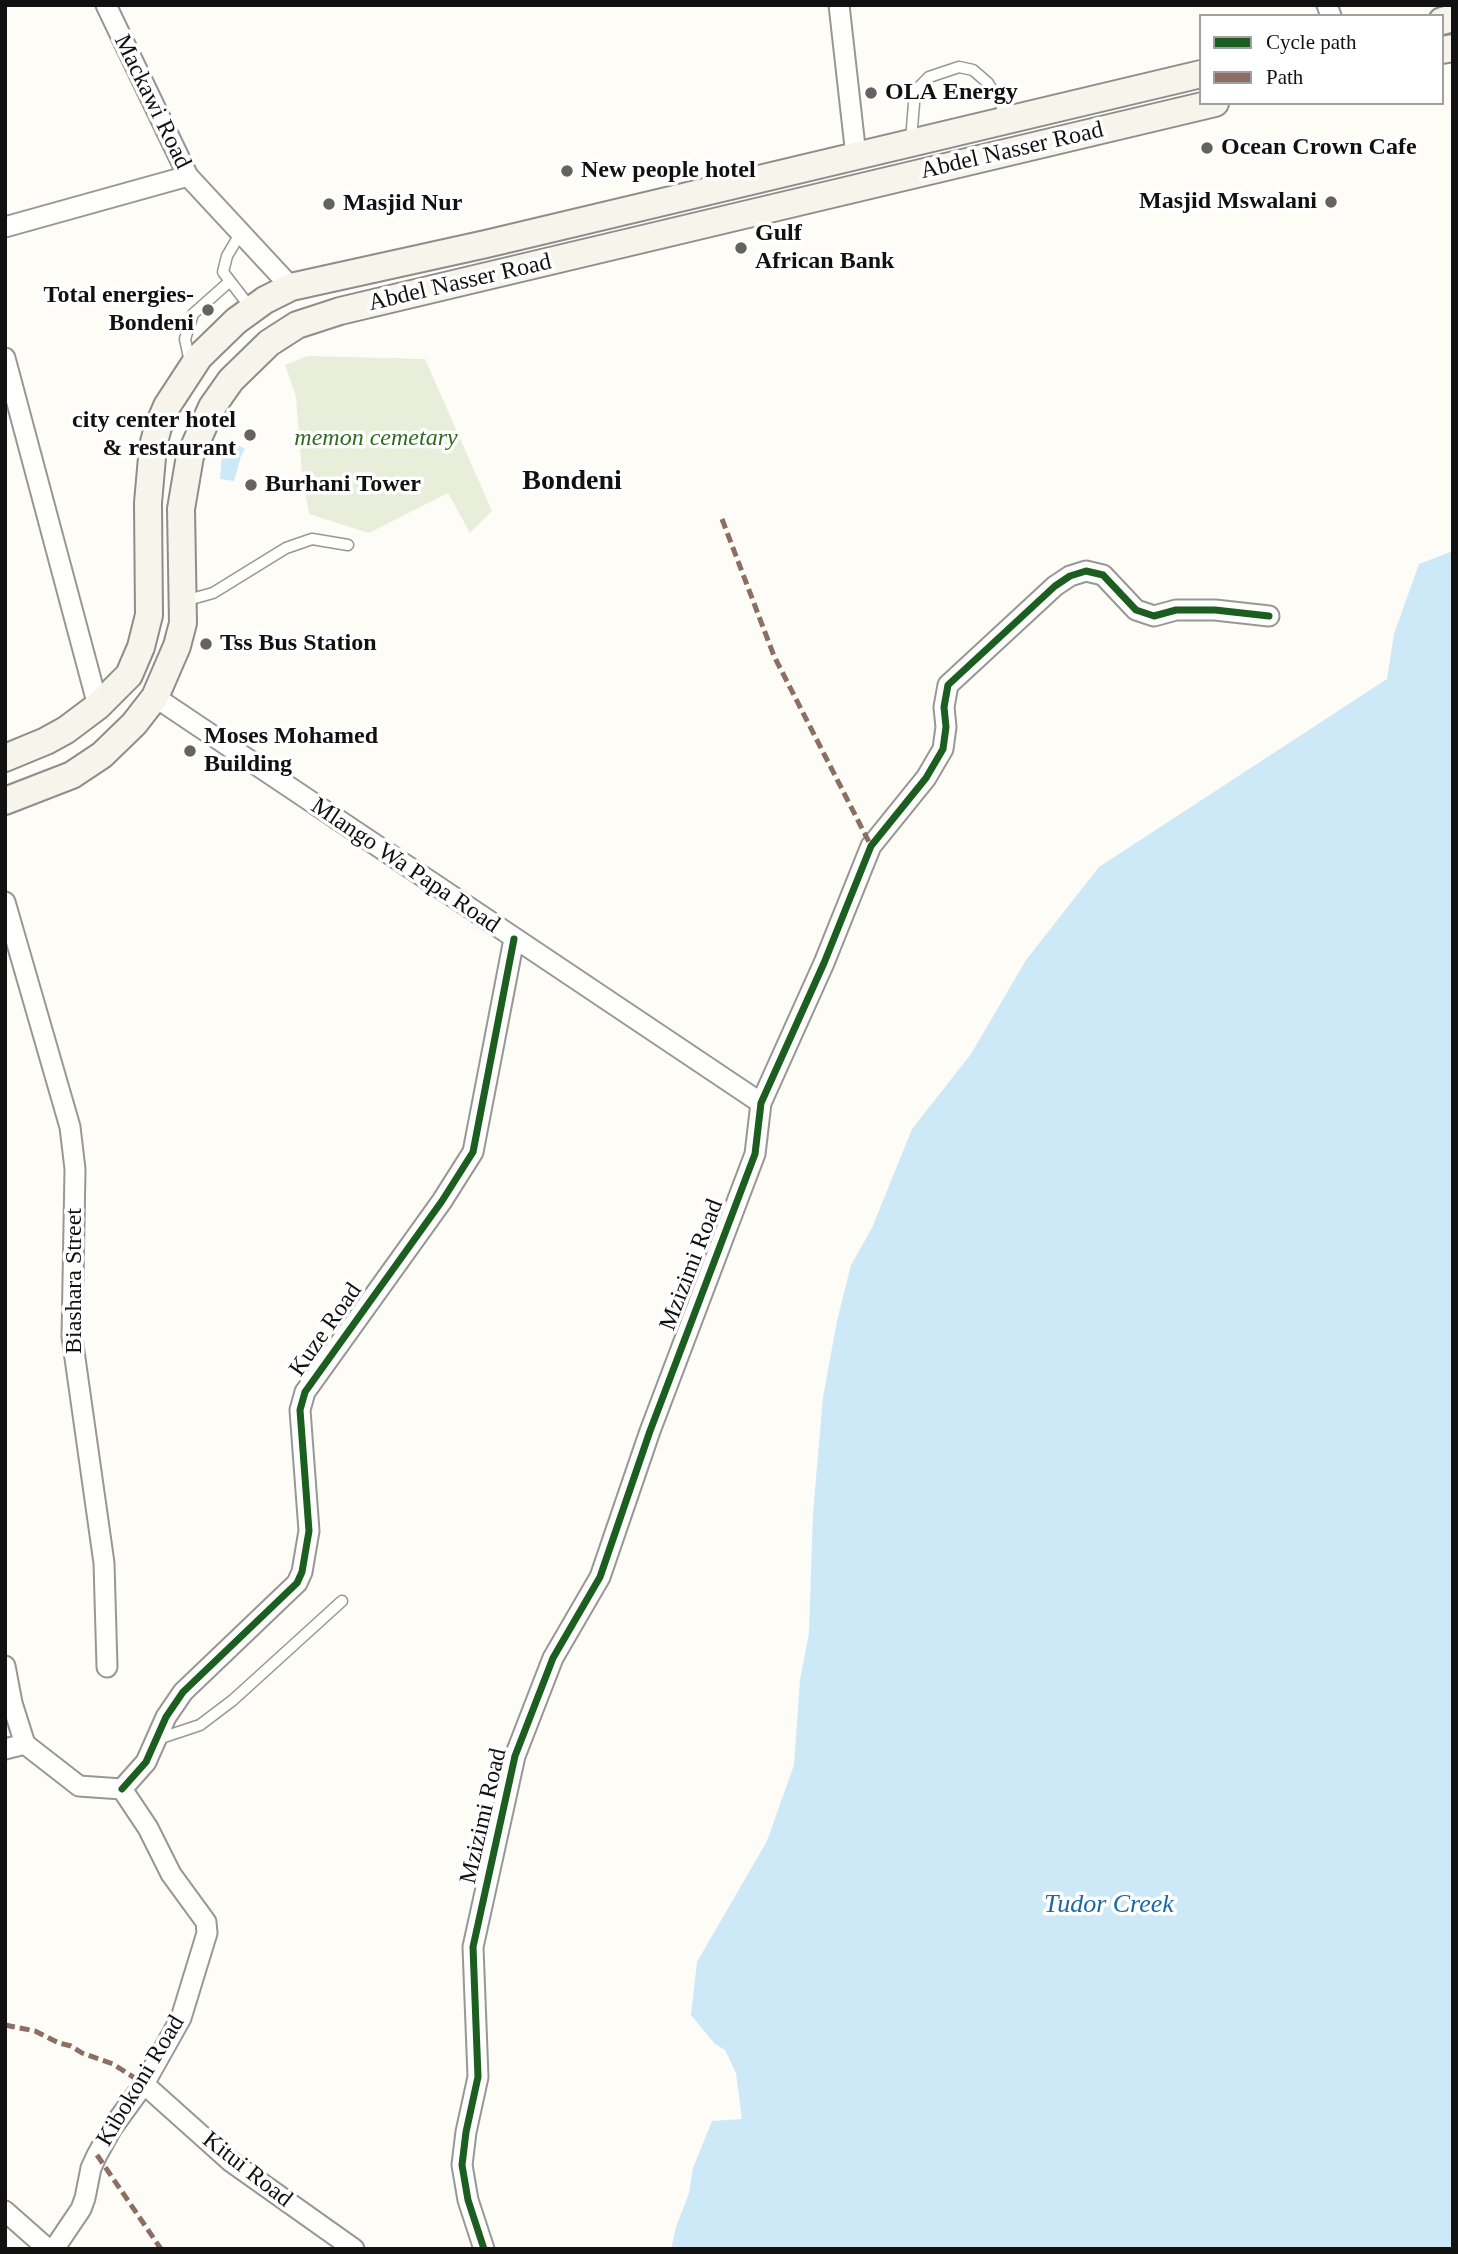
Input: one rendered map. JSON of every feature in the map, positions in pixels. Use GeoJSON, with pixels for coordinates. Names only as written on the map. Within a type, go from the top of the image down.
{"type":"FeatureCollection","features":[{"type":"Feature","properties":{"kind":"main road","name":"Abdel Nasser Road"},"geometry":{"type":"LineString","coordinates":[[5,758],[46,741],[98,706],[129,675],[146,632],[149,615],[150,553],[147,524],[152,446],[167,407],[192,368],[209,347],[252,309],[291,287],[486,244],[1199,74]]}},
{"type":"Feature","properties":{"kind":"main road","name":"Abdel Nasser Road"},"geometry":{"type":"LineString","coordinates":[[5,801],[72,775],[102,755],[134,724],[155,697],[177,646],[183,623],[181,509],[190,456],[212,407],[230,380],[269,343],[297,325],[340,311],[1207,105]]}},
{"type":"Feature","properties":{"kind":"main road"},"geometry":{"type":"LineString","coordinates":[[968,130],[970,161]]}},
{"type":"Feature","properties":{"kind":"main road"},"geometry":{"type":"LineString","coordinates":[[763,179],[770,210]]}},
{"type":"Feature","properties":{"kind":"street","name":"Mackawi Road"},"geometry":{"type":"LineString","coordinates":[[106,5],[188,176],[291,287]]}},
{"type":"Feature","properties":{"kind":"street"},"geometry":{"type":"LineString","coordinates":[[839,5],[856,156]]}},
{"type":"Feature","properties":{"kind":"street"},"geometry":{"type":"LineString","coordinates":[[5,227],[188,176]]}},
{"type":"Feature","properties":{"kind":"street"},"geometry":{"type":"LineString","coordinates":[[5,358],[98,706]]}},
{"type":"Feature","properties":{"kind":"street","name":"Mzizimi Road"},"geometry":{"type":"LineString","coordinates":[[485,2249],[468,2200],[462,2165],[478,2077],[473,1947],[515,1756],[553,1658],[600,1577],[650,1431],[755,1154],[761,1103],[824,963],[871,846],[926,778],[943,749],[946,727],[944,706],[948,685],[1055,586],[1070,576],[1086,571],[1103,575],[1136,610],[1154,616],[1176,610],[1215,610],[1269,616]]}},
{"type":"Feature","properties":{"kind":"street","name":"Mlango Wa Papa Road"},"geometry":{"type":"LineString","coordinates":[[155,697],[761,1103]]}},
{"type":"Feature","properties":{"kind":"street","name":"Biashara Street"},"geometry":{"type":"LineString","coordinates":[[5,902],[70,1127],[75,1169],[72,1337],[104,1563],[107,1667]]}},
{"type":"Feature","properties":{"kind":"street","name":"Kuze Road"},"geometry":{"type":"LineString","coordinates":[[122,1789],[146,1762],[166,1717],[183,1692],[297,1583],[302,1572],[309,1531],[300,1410],[305,1392],[442,1201],[473,1152],[514,939]]}},
{"type":"Feature","properties":{"kind":"street"},"geometry":{"type":"LineString","coordinates":[[5,1665],[12,1703],[25,1744],[79,1786],[122,1789]]}},
{"type":"Feature","properties":{"kind":"street"},"geometry":{"type":"LineString","coordinates":[[5,1749],[25,1744]]}},
{"type":"Feature","properties":{"kind":"street","name":"Kibokoni Road"},"geometry":{"type":"LineString","coordinates":[[54,2249],[80,2209],[97,2155],[144,2084],[181,2018],[207,1933],[206,1922],[171,1874],[148,1828],[122,1789]]}},
{"type":"Feature","properties":{"kind":"street","name":"Kitui Road"},"geometry":{"type":"LineString","coordinates":[[144,2084],[230,2161],[354,2249]]}},
{"type":"Feature","properties":{"kind":"street"},"geometry":{"type":"LineString","coordinates":[[5,2211],[48,2249]]}},
{"type":"Feature","properties":{"kind":"lane"},"geometry":{"type":"LineString","coordinates":[[911,144],[915,91],[929,77],[959,67],[973,70],[988,83],[1009,120]]}},
{"type":"Feature","properties":{"kind":"lane"},"geometry":{"type":"LineString","coordinates":[[240,234],[227,256],[223,272],[252,309]]}},
{"type":"Feature","properties":{"kind":"lane"},"geometry":{"type":"LineString","coordinates":[[192,368],[185,339],[193,314],[229,282]]}},
{"type":"Feature","properties":{"kind":"lane"},"geometry":{"type":"LineString","coordinates":[[184,602],[213,593],[286,548],[312,539],[348,545]]}},
{"type":"Feature","properties":{"kind":"lane"},"geometry":{"type":"LineString","coordinates":[[157,1739],[200,1726],[233,1700],[342,1601]]}},
{"type":"Feature","properties":{"kind":"green space","name":"memon cemetary"},"geometry":{"type":"Polygon","coordinates":[[[308,356],[425,359],[492,511],[470,533],[448,493],[369,533],[309,514],[302,475],[296,397],[285,365],[308,356]]]}},
{"type":"Feature","properties":{"kind":"water"},"geometry":{"type":"Polygon","coordinates":[[[228,439],[245,449],[234,481],[220,479],[222,454],[228,439]]]}},
{"type":"Feature","properties":{"kind":"water","name":"Tudor Creek"},"geometry":{"type":"Polygon","coordinates":[[[1453,551],[1453,2249],[671,2249],[689,2193],[693,2168],[712,2121],[742,2119],[736,2073],[725,2050],[715,2044],[691,2015],[697,1962],[767,1841],[794,1765],[800,1680],[809,1633],[813,1513],[823,1397],[837,1321],[851,1265],[872,1228],[912,1129],[971,1054],[1026,960],[1099,867],[1387,679],[1394,634],[1419,564],[1453,551]]]}},
{"type":"Feature","properties":{"kind":"marked path"},"geometry":{"type":"LineString","coordinates":[[722,519],[774,656],[871,846]]}},
{"type":"Feature","properties":{"kind":"marked path"},"geometry":{"type":"LineString","coordinates":[[5,2025],[35,2031],[71,2046],[82,2053],[113,2064],[144,2084]]}},
{"type":"Feature","properties":{"kind":"marked path"},"geometry":{"type":"LineString","coordinates":[[97,2155],[161,2249]]}},
{"type":"Feature","properties":{"kind":"cycle path"},"geometry":{"type":"LineString","coordinates":[[484,2249],[468,2200],[462,2165],[478,2077],[473,1947],[515,1756],[553,1658],[600,1577],[650,1431],[755,1154],[761,1103],[824,963],[871,846],[926,778],[943,749],[946,727],[944,707],[948,685],[1055,586],[1070,576],[1086,571],[1103,575],[1136,610],[1154,616],[1176,610],[1215,610],[1269,616]]}},
{"type":"Feature","properties":{"kind":"cycle path"},"geometry":{"type":"LineString","coordinates":[[122,1789],[146,1762],[166,1717],[183,1692],[297,1583],[302,1572],[309,1531],[300,1410],[305,1392],[442,1201],[473,1152],[514,939]]}},
{"type":"Feature","properties":{"kind":"place","name":"OLA Energy"},"geometry":{"type":"Point","coordinates":[871,93]}},
{"type":"Feature","properties":{"kind":"place","name":"Ocean Crown Cafe"},"geometry":{"type":"Point","coordinates":[1207,148]}},
{"type":"Feature","properties":{"kind":"place","name":"New people hotel"},"geometry":{"type":"Point","coordinates":[567,171]}},
{"type":"Feature","properties":{"kind":"place","name":"Masjid Mswalani"},"geometry":{"type":"Point","coordinates":[1331,202]}},
{"type":"Feature","properties":{"kind":"place","name":"Masjid Nur"},"geometry":{"type":"Point","coordinates":[329,204]}},
{"type":"Feature","properties":{"kind":"place","name":"Gulf African Bank"},"geometry":{"type":"Point","coordinates":[741,248]}},
{"type":"Feature","properties":{"kind":"place","name":"Total energies- Bondeni"},"geometry":{"type":"Point","coordinates":[208,310]}},
{"type":"Feature","properties":{"kind":"place","name":"city center hotel & restaurant"},"geometry":{"type":"Point","coordinates":[250,435]}},
{"type":"Feature","properties":{"kind":"place","name":"Burhani Tower"},"geometry":{"type":"Point","coordinates":[251,485]}},
{"type":"Feature","properties":{"kind":"place","name":"Tss Bus Station"},"geometry":{"type":"Point","coordinates":[206,644]}},
{"type":"Feature","properties":{"kind":"place","name":"Moses Mohamed Building"},"geometry":{"type":"Point","coordinates":[190,751]}},
{"type":"Feature","properties":{"kind":"district","name":"Bondeni"},"geometry":{"type":"Point","coordinates":[572,482]}}]}
